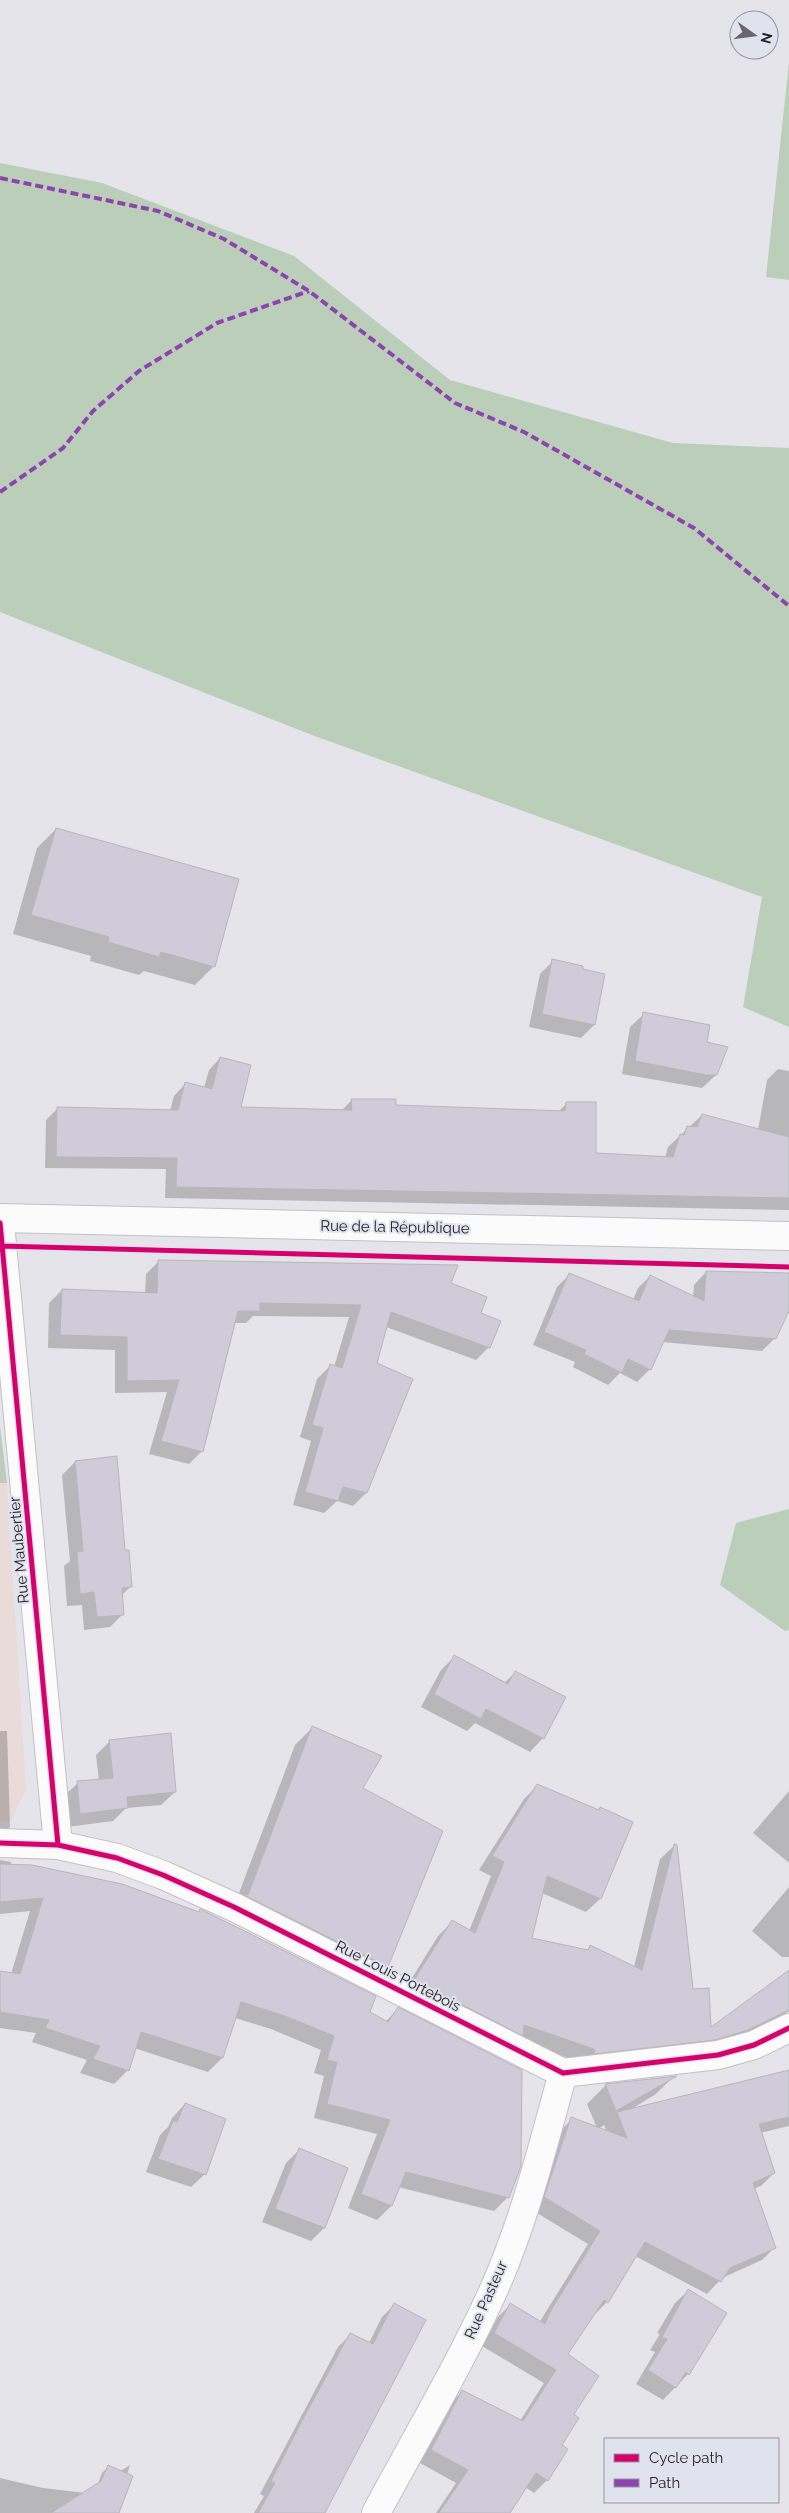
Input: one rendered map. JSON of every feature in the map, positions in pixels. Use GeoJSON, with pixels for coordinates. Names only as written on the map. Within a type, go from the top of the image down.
{"type":"FeatureCollection","features":[{"type":"Feature","properties":{"kind":"street","name":"Rue de la République"},"geometry":{"type":"LineString","coordinates":[[0,1218],[789,1236]]}},
{"type":"Feature","properties":{"kind":"street","name":"Rue Maubertier"},"geometry":{"type":"LineString","coordinates":[[0,1223],[58,1845]]}},
{"type":"Feature","properties":{"kind":"street","name":"Rue Louis Portebois"},"geometry":{"type":"LineString","coordinates":[[0,1843],[58,1845],[117,1858],[184,1883],[563,2073]]}},
{"type":"Feature","properties":{"kind":"street"},"geometry":{"type":"LineString","coordinates":[[563,2073],[718,2055],[754,2045],[789,2028]]}},
{"type":"Feature","properties":{"kind":"street","name":"Rue Pasteur"},"geometry":{"type":"LineString","coordinates":[[376,2513],[472,2335],[495,2286],[526,2201],[563,2073]]}},
{"type":"Feature","properties":{"kind":"shaded area"},"geometry":{"type":"Polygon","coordinates":[[[0,1483],[7,1483],[26,1789],[11,1821],[0,1822],[0,1483]]]}},
{"type":"Feature","properties":{"kind":"green space"},"geometry":{"type":"Polygon","coordinates":[[[789,62],[789,280],[766,277],[789,62]]]}},
{"type":"Feature","properties":{"kind":"green space"},"geometry":{"type":"Polygon","coordinates":[[[0,163],[102,183],[294,256],[450,380],[673,443],[789,448],[789,1027],[743,1007],[762,897],[312,735],[0,612],[0,163]]]}},
{"type":"Feature","properties":{"kind":"green space"},"geometry":{"type":"Polygon","coordinates":[[[0,1426],[7,1483],[0,1483],[0,1426]]]}},
{"type":"Feature","properties":{"kind":"green space"},"geometry":{"type":"Polygon","coordinates":[[[789,1509],[789,1630],[785,1631],[720,1585],[736,1523],[789,1509]]]}},
{"type":"Feature","properties":{"kind":"building"},"geometry":{"type":"Polygon","coordinates":[[[56,828],[239,879],[215,967],[161,952],[159,957],[108,942],[109,937],[31,915],[56,828]]]}},
{"type":"Feature","properties":{"kind":"building"},"geometry":{"type":"Polygon","coordinates":[[[552,959],[583,966],[583,969],[605,974],[595,1025],[542,1014],[552,959]]]}},
{"type":"Feature","properties":{"kind":"building"},"geometry":{"type":"Polygon","coordinates":[[[643,1012],[710,1025],[707,1042],[728,1047],[717,1075],[706,1075],[635,1061],[643,1012]]]}},
{"type":"Feature","properties":{"kind":"building"},"geometry":{"type":"Polygon","coordinates":[[[220,1057],[251,1065],[241,1107],[352,1110],[351,1099],[396,1099],[396,1105],[565,1111],[566,1102],[596,1102],[596,1153],[673,1157],[680,1134],[684,1135],[687,1126],[697,1127],[702,1114],[789,1137],[789,1198],[176,1187],[177,1158],[56,1157],[57,1107],[178,1110],[185,1082],[212,1089],[220,1057]]]}},
{"type":"Feature","properties":{"kind":"building"},"geometry":{"type":"Polygon","coordinates":[[[158,1260],[458,1265],[451,1283],[487,1297],[481,1313],[501,1321],[490,1348],[391,1312],[377,1363],[413,1379],[367,1493],[343,1487],[338,1501],[305,1492],[323,1428],[312,1425],[330,1364],[342,1368],[361,1305],[260,1303],[260,1311],[238,1311],[203,1452],[161,1441],[179,1380],[127,1381],[127,1337],[60,1335],[62,1289],[157,1293],[158,1260]]]}},
{"type":"Feature","properties":{"kind":"building"},"geometry":{"type":"Polygon","coordinates":[[[706,1271],[789,1273],[789,1311],[776,1339],[669,1330],[651,1370],[628,1359],[622,1373],[584,1354],[586,1350],[544,1332],[569,1273],[639,1301],[650,1275],[704,1301],[706,1271]]]}},
{"type":"Feature","properties":{"kind":"building"},"geometry":{"type":"Polygon","coordinates":[[[117,1456],[125,1550],[129,1550],[132,1587],[122,1588],[124,1615],[97,1617],[94,1592],[80,1594],[77,1552],[83,1551],[75,1461],[117,1456]]]}},
{"type":"Feature","properties":{"kind":"building"},"geometry":{"type":"Polygon","coordinates":[[[454,1655],[508,1684],[515,1671],[566,1697],[544,1739],[486,1709],[481,1719],[434,1694],[454,1655]]]}},
{"type":"Feature","properties":{"kind":"building"},"geometry":{"type":"Polygon","coordinates":[[[312,1726],[382,1756],[363,1788],[443,1831],[388,1967],[242,1894],[248,1895],[312,1726]]]}},
{"type":"Feature","properties":{"kind":"building"},"geometry":{"type":"Polygon","coordinates":[[[171,1733],[176,1792],[127,1797],[128,1808],[80,1814],[77,1781],[113,1778],[109,1740],[171,1733]]]}},
{"type":"Feature","properties":{"kind":"building"},"geometry":{"type":"Polygon","coordinates":[[[537,1784],[599,1810],[600,1807],[633,1822],[601,1899],[547,1876],[532,1938],[588,1950],[590,1945],[642,1970],[674,1844],[677,1845],[693,1989],[709,1988],[711,2027],[789,1970],[789,2010],[748,2030],[715,2040],[594,2054],[595,2050],[591,2048],[524,2025],[523,2036],[414,1980],[452,1920],[475,1933],[504,1862],[492,1856],[537,1784]]]}},
{"type":"Feature","properties":{"kind":"building"},"geometry":{"type":"Polygon","coordinates":[[[0,1864],[32,1865],[122,1884],[199,1912],[200,1909],[376,1996],[370,2012],[388,2022],[398,2007],[522,2070],[521,2166],[509,2198],[406,2172],[392,2206],[361,2194],[390,2120],[327,2104],[337,2062],[327,2060],[334,2036],[285,2016],[241,2002],[223,2058],[141,2032],[129,2071],[93,2059],[100,2046],[45,2028],[49,2020],[0,2012],[0,1971],[20,1974],[43,1898],[0,1902],[0,1864]]]}},
{"type":"Feature","properties":{"kind":"building"},"geometry":{"type":"Polygon","coordinates":[[[789,2070],[789,2117],[759,2124],[775,2173],[753,2183],[776,2248],[730,2268],[721,2282],[645,2242],[608,2303],[604,2300],[568,2354],[599,2376],[574,2414],[579,2418],[562,2445],[568,2449],[548,2481],[536,2473],[510,2513],[439,2513],[468,2470],[431,2450],[462,2390],[523,2421],[556,2370],[494,2333],[510,2303],[545,2324],[550,2312],[600,2231],[544,2197],[571,2117],[627,2138],[617,2112],[789,2070]]]}},
{"type":"Feature","properties":{"kind":"building"},"geometry":{"type":"Polygon","coordinates":[[[677,2076],[616,2111],[605,2084],[677,2076]]]}},
{"type":"Feature","properties":{"kind":"building"},"geometry":{"type":"Polygon","coordinates":[[[185,2103],[226,2119],[206,2175],[158,2159],[173,2121],[177,2122],[185,2103]]]}},
{"type":"Feature","properties":{"kind":"building"},"geometry":{"type":"Polygon","coordinates":[[[299,2148],[348,2168],[325,2228],[275,2209],[299,2148]]]}},
{"type":"Feature","properties":{"kind":"building"},"geometry":{"type":"Polygon","coordinates":[[[688,2289],[727,2313],[689,2375],[686,2372],[676,2388],[648,2370],[667,2339],[662,2337],[688,2289]]]}},
{"type":"Feature","properties":{"kind":"building"},"geometry":{"type":"Polygon","coordinates":[[[394,2303],[426,2320],[325,2513],[258,2513],[275,2483],[271,2481],[350,2333],[373,2344],[394,2303]]]}},
{"type":"Feature","properties":{"kind":"building"},"geometry":{"type":"Polygon","coordinates":[[[108,2465],[133,2476],[119,2513],[51,2513],[101,2481],[108,2465]]]}},
{"type":"Feature","properties":{"kind":"marked path"},"geometry":{"type":"LineString","coordinates":[[0,178],[158,211],[224,239],[309,291],[455,403],[524,432],[694,528],[789,606]]}},
{"type":"Feature","properties":{"kind":"marked path"},"geometry":{"type":"LineString","coordinates":[[0,492],[63,448],[93,411],[139,371],[217,323],[309,291]]}},
{"type":"Feature","properties":{"kind":"cycle path"},"geometry":{"type":"LineString","coordinates":[[0,1223],[58,1845]]}},
{"type":"Feature","properties":{"kind":"cycle path"},"geometry":{"type":"LineString","coordinates":[[0,1246],[789,1267]]}},
{"type":"Feature","properties":{"kind":"cycle path"},"geometry":{"type":"LineString","coordinates":[[0,1843],[58,1845],[117,1858],[163,1875],[234,1907],[563,2073],[718,2055],[754,2045],[789,2028]]}}]}
